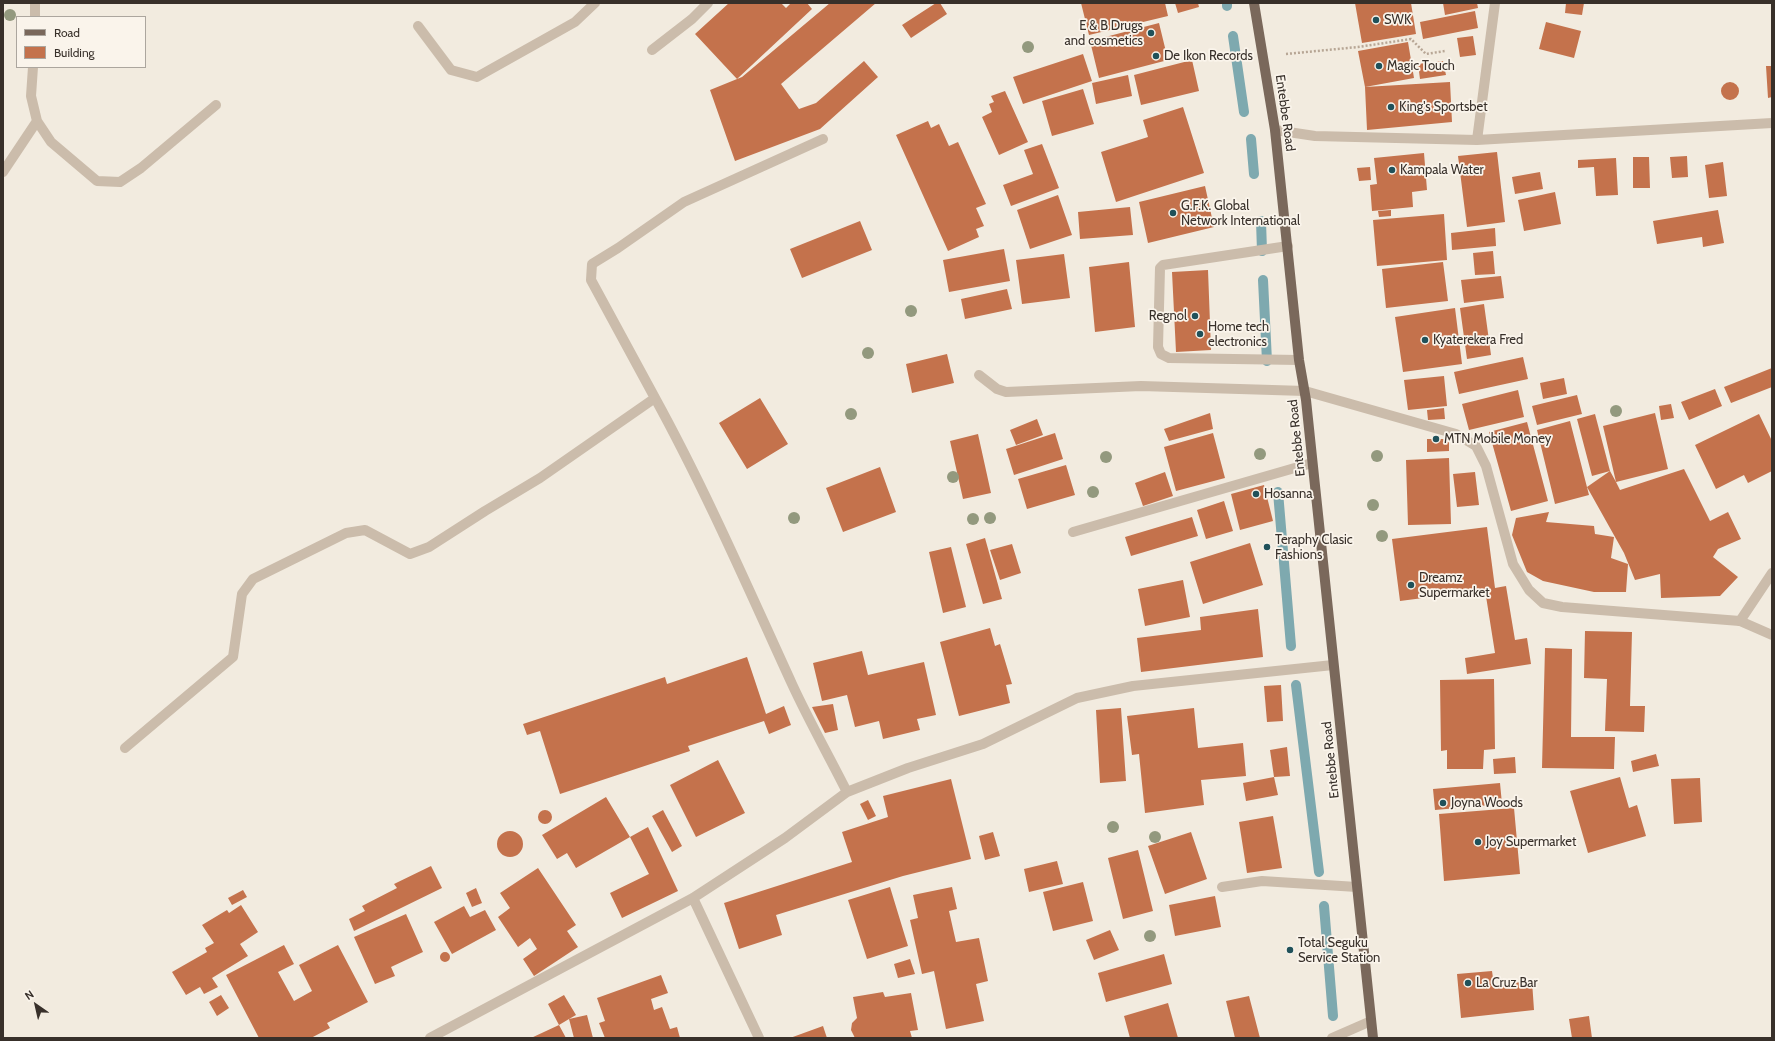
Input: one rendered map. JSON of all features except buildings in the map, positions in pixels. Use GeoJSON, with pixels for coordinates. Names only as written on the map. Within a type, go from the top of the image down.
{"type":"FeatureCollection","features":[{"type":"Feature","properties":{"kind":"main road","name":"Entebbe Road"},"geometry":{"type":"LineString","coordinates":[[1254,3],[1275,130],[1299,360],[1305,390],[1373,1038]]}},
{"type":"Feature","properties":{"kind":"street"},"geometry":{"type":"LineString","coordinates":[[35,3],[35,16]]}},
{"type":"Feature","properties":{"kind":"street"},"geometry":{"type":"LineString","coordinates":[[418,26],[451,70],[478,77],[575,22],[595,3]]}},
{"type":"Feature","properties":{"kind":"street"},"geometry":{"type":"LineString","coordinates":[[652,50],[692,19],[708,3]]}},
{"type":"Feature","properties":{"kind":"street"},"geometry":{"type":"LineString","coordinates":[[1477,140],[1495,3]]}},
{"type":"Feature","properties":{"kind":"street"},"geometry":{"type":"LineString","coordinates":[[32,68],[31,96],[37,121],[51,142],[97,181],[120,182],[141,168],[216,105]]}},
{"type":"Feature","properties":{"kind":"street"},"geometry":{"type":"LineString","coordinates":[[3,172],[37,121]]}},
{"type":"Feature","properties":{"kind":"street"},"geometry":{"type":"LineString","coordinates":[[1275,130],[1315,136],[1477,140],[1772,123]]}},
{"type":"Feature","properties":{"kind":"street"},"geometry":{"type":"LineString","coordinates":[[823,139],[684,202],[618,248],[592,264],[591,280],[686,455],[734,554],[793,686],[847,792]]}},
{"type":"Feature","properties":{"kind":"street"},"geometry":{"type":"LineString","coordinates":[[1288,246],[1163,265],[1160,268],[1158,347],[1161,354],[1169,358],[1299,360]]}},
{"type":"Feature","properties":{"kind":"street"},"geometry":{"type":"LineString","coordinates":[[979,376],[997,389],[1006,392],[1141,386],[1305,390],[1456,434],[1476,446],[1486,466],[1513,564],[1529,590],[1543,603],[1562,607],[1740,621],[1772,635]]}},
{"type":"Feature","properties":{"kind":"street"},"geometry":{"type":"LineString","coordinates":[[125,748],[233,657],[242,594],[253,579],[346,533],[365,530],[410,554],[429,547],[540,478],[655,398]]}},
{"type":"Feature","properties":{"kind":"street"},"geometry":{"type":"LineString","coordinates":[[1073,532],[1312,463]]}},
{"type":"Feature","properties":{"kind":"street"},"geometry":{"type":"LineString","coordinates":[[1740,621],[1772,573]]}},
{"type":"Feature","properties":{"kind":"street"},"geometry":{"type":"LineString","coordinates":[[430,1038],[693,898],[785,838],[847,792],[908,768],[983,744],[1077,698],[1133,686],[1333,665]]}},
{"type":"Feature","properties":{"kind":"street"},"geometry":{"type":"LineString","coordinates":[[1222,887],[1262,881],[1357,887]]}},
{"type":"Feature","properties":{"kind":"street"},"geometry":{"type":"LineString","coordinates":[[693,898],[759,1038]]}},
{"type":"Feature","properties":{"kind":"street"},"geometry":{"type":"LineString","coordinates":[[1332,1038],[1372,1021]]}},
{"type":"Feature","properties":{"kind":"path"},"geometry":{"type":"LineString","coordinates":[[1263,56],[1358,47],[1411,39],[1426,54],[1445,51]]}},
{"type":"Feature","properties":{"kind":"waterway"},"geometry":{"type":"LineString","coordinates":[[1233,36],[1244,112]]}},
{"type":"Feature","properties":{"kind":"waterway"},"geometry":{"type":"LineString","coordinates":[[1251,139],[1254,174]]}},
{"type":"Feature","properties":{"kind":"waterway"},"geometry":{"type":"LineString","coordinates":[[1261,221],[1262,251]]}},
{"type":"Feature","properties":{"kind":"waterway"},"geometry":{"type":"LineString","coordinates":[[1263,280],[1267,361]]}},
{"type":"Feature","properties":{"kind":"waterway"},"geometry":{"type":"LineString","coordinates":[[1278,492],[1291,646]]}},
{"type":"Feature","properties":{"kind":"waterway"},"geometry":{"type":"LineString","coordinates":[[1296,685],[1319,872]]}},
{"type":"Feature","properties":{"kind":"waterway"},"geometry":{"type":"LineString","coordinates":[[1324,906],[1333,1016]]}},
{"type":"Feature","properties":{"kind":"place","name":"SWK"},"geometry":{"type":"Point","coordinates":[1376,20]}},
{"type":"Feature","properties":{"kind":"place","name":"E & B Drugs and cosmetics"},"geometry":{"type":"Point","coordinates":[1151,33]}},
{"type":"Feature","properties":{"kind":"place","name":"De Ikon Records"},"geometry":{"type":"Point","coordinates":[1156,56]}},
{"type":"Feature","properties":{"kind":"place","name":"Magic Touch"},"geometry":{"type":"Point","coordinates":[1379,66]}},
{"type":"Feature","properties":{"kind":"place","name":"King's Sportsbet"},"geometry":{"type":"Point","coordinates":[1391,107]}},
{"type":"Feature","properties":{"kind":"place","name":"Kampala Water"},"geometry":{"type":"Point","coordinates":[1392,170]}},
{"type":"Feature","properties":{"kind":"place","name":"G.F.K. Global Network International"},"geometry":{"type":"Point","coordinates":[1173,213]}},
{"type":"Feature","properties":{"kind":"place","name":"Regnol"},"geometry":{"type":"Point","coordinates":[1195,316]}},
{"type":"Feature","properties":{"kind":"place","name":"Home tech electronics"},"geometry":{"type":"Point","coordinates":[1200,334]}},
{"type":"Feature","properties":{"kind":"place","name":"Kyaterekera Fred"},"geometry":{"type":"Point","coordinates":[1425,340]}},
{"type":"Feature","properties":{"kind":"place","name":"MTN Mobile Money"},"geometry":{"type":"Point","coordinates":[1436,439]}},
{"type":"Feature","properties":{"kind":"place","name":"Hosanna"},"geometry":{"type":"Point","coordinates":[1256,494]}},
{"type":"Feature","properties":{"kind":"place","name":"Teraphy Clasic Fashions"},"geometry":{"type":"Point","coordinates":[1267,547]}},
{"type":"Feature","properties":{"kind":"place","name":"Dreamz Supermarket"},"geometry":{"type":"Point","coordinates":[1411,585]}},
{"type":"Feature","properties":{"kind":"place","name":"Joyna Woods"},"geometry":{"type":"Point","coordinates":[1443,803]}},
{"type":"Feature","properties":{"kind":"place","name":"Joy Supermarket"},"geometry":{"type":"Point","coordinates":[1478,842]}},
{"type":"Feature","properties":{"kind":"place","name":"Total Seguku Service Station"},"geometry":{"type":"Point","coordinates":[1290,950]}},
{"type":"Feature","properties":{"kind":"place","name":"La Cruz Bar"},"geometry":{"type":"Point","coordinates":[1468,983]}}]}
